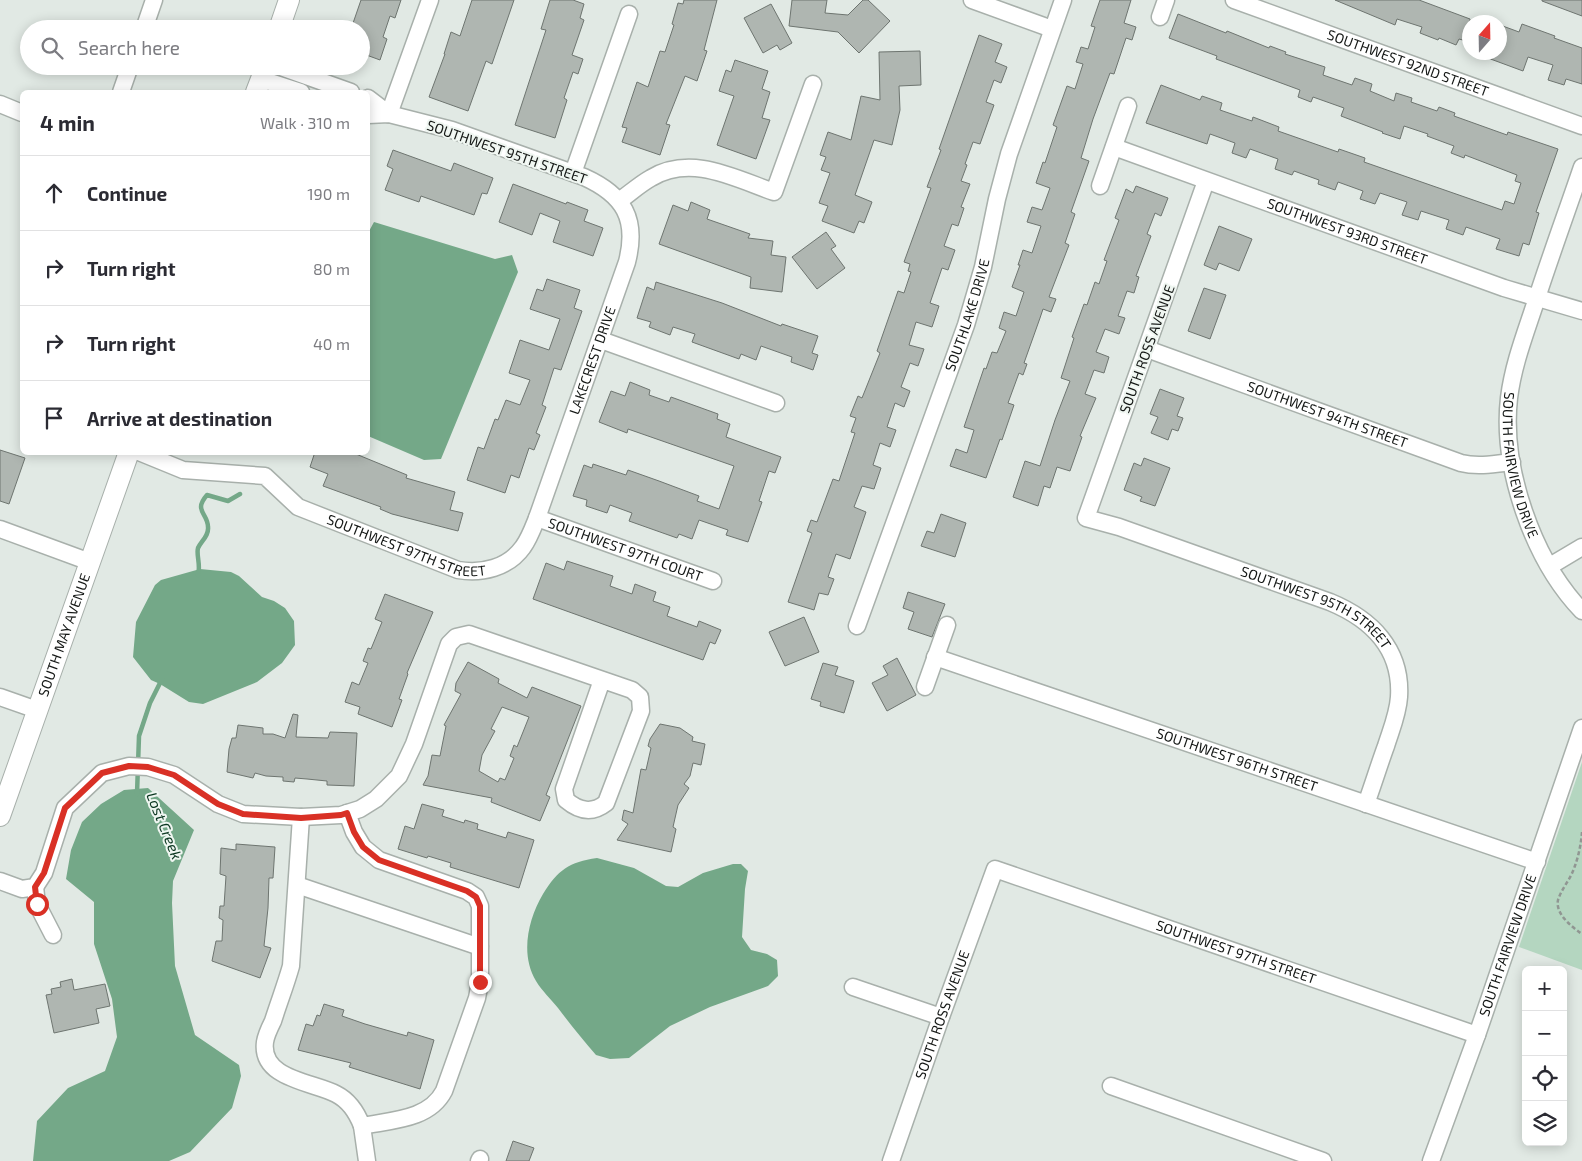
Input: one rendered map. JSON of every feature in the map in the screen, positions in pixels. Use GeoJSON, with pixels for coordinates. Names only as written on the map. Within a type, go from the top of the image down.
{"type":"FeatureCollection","features":[{"type":"Feature","properties":{"kind":"main road"},"geometry":{"type":"LineString","coordinates":[[282,20],[289,0]]}},
{"type":"Feature","properties":{"kind":"main road","name":"SOUTH MAY AVENUE"},"geometry":{"type":"LineString","coordinates":[[0,816],[128,455]]}},
{"type":"Feature","properties":{"kind":"street"},"geometry":{"type":"LineString","coordinates":[[147,20],[154,0]]}},
{"type":"Feature","properties":{"kind":"street"},"geometry":{"type":"LineString","coordinates":[[389,114],[430,0]]}},
{"type":"Feature","properties":{"kind":"street"},"geometry":{"type":"LineString","coordinates":[[972,0],[1052,29]]}},
{"type":"Feature","properties":{"kind":"street","name":"SOUTHLAKE DRIVE"},"geometry":{"type":"LineString","coordinates":[[857,626],[966,325],[983,267],[997,199],[1009,154],[1063,0]]}},
{"type":"Feature","properties":{"kind":"street"},"geometry":{"type":"LineString","coordinates":[[1160,17],[1166,0]]}},
{"type":"Feature","properties":{"kind":"street","name":"SOUTHWEST 92ND STREET"},"geometry":{"type":"LineString","coordinates":[[1234,0],[1582,126]]}},
{"type":"Feature","properties":{"kind":"street"},"geometry":{"type":"LineString","coordinates":[[573,173],[629,14]]}},
{"type":"Feature","properties":{"kind":"street"},"geometry":{"type":"LineString","coordinates":[[122,90],[127,75]]}},
{"type":"Feature","properties":{"kind":"street"},"geometry":{"type":"LineString","coordinates":[[302,75],[341,90]]}},
{"type":"Feature","properties":{"kind":"street"},"geometry":{"type":"LineString","coordinates":[[261,79],[294,90]]}},
{"type":"Feature","properties":{"kind":"street"},"geometry":{"type":"LineString","coordinates":[[619,201],[657,175],[679,168],[694,167],[711,170],[774,192],[813,84]]}},
{"type":"Feature","properties":{"kind":"street","name":"SOUTHWEST 95TH STREET"},"geometry":{"type":"LineString","coordinates":[[370,100],[389,114]]}},
{"type":"Feature","properties":{"kind":"street"},"geometry":{"type":"LineString","coordinates":[[0,104],[20,112]]}},
{"type":"Feature","properties":{"kind":"street"},"geometry":{"type":"LineString","coordinates":[[1100,186],[1128,106]]}},
{"type":"Feature","properties":{"kind":"street","name":"SOUTHWEST 95TH STREET"},"geometry":{"type":"LineString","coordinates":[[370,115],[389,114],[452,130],[600,184],[619,201]]}},
{"type":"Feature","properties":{"kind":"street","name":"SOUTHWEST 93RD STREET"},"geometry":{"type":"LineString","coordinates":[[1114,147],[1495,285],[1582,312]]}},
{"type":"Feature","properties":{"kind":"street","name":"SOUTH FAIRVIEW DRIVE"},"geometry":{"type":"LineString","coordinates":[[1582,167],[1516,361],[1508,419],[1512,462],[1523,508],[1537,542],[1550,566],[1564,588],[1582,610]]}},
{"type":"Feature","properties":{"kind":"street","name":"SOUTH ROSS AVENUE"},"geometry":{"type":"LineString","coordinates":[[1086,518],[1206,180]]}},
{"type":"Feature","properties":{"kind":"street","name":"LAKECREST DRIVE"},"geometry":{"type":"LineString","coordinates":[[537,518],[601,340],[631,246],[631,232],[627,216],[619,201]]}},
{"type":"Feature","properties":{"kind":"street"},"geometry":{"type":"LineString","coordinates":[[601,340],[776,403]]}},
{"type":"Feature","properties":{"kind":"street","name":"SOUTHWEST 94TH STREET"},"geometry":{"type":"LineString","coordinates":[[1147,349],[1460,463],[1492,465],[1512,462]]}},
{"type":"Feature","properties":{"kind":"street"},"geometry":{"type":"LineString","coordinates":[[153,455],[167,458]]}},
{"type":"Feature","properties":{"kind":"street","name":"SOUTHWEST 97TH STREET"},"geometry":{"type":"LineString","coordinates":[[167,458],[183,470],[265,476],[298,507],[458,570],[485,571],[504,563],[521,550],[537,518]]}},
{"type":"Feature","properties":{"kind":"street","name":"SOUTHWEST 97TH COURT"},"geometry":{"type":"LineString","coordinates":[[537,518],[713,581]]}},
{"type":"Feature","properties":{"kind":"street","name":"SOUTHWEST 95TH STREET"},"geometry":{"type":"LineString","coordinates":[[1086,518],[1119,527],[1330,602],[1354,614],[1374,628],[1387,646],[1392,658],[1398,679],[1399,699],[1393,726],[1366,804]]}},
{"type":"Feature","properties":{"kind":"street"},"geometry":{"type":"LineString","coordinates":[[0,529],[90,562]]}},
{"type":"Feature","properties":{"kind":"street"},"geometry":{"type":"LineString","coordinates":[[1550,566],[1582,547]]}},
{"type":"Feature","properties":{"kind":"street"},"geometry":{"type":"LineString","coordinates":[[925,687],[947,625]]}},
{"type":"Feature","properties":{"kind":"street"},"geometry":{"type":"LineString","coordinates":[[52,936],[37,904],[35,887],[44,873],[65,808],[102,773],[129,766],[148,767],[174,775],[218,804],[243,814],[301,818],[341,815],[360,809],[376,799],[399,776],[414,744],[449,644],[456,637],[469,634],[632,690],[640,697],[640,711],[606,803],[598,809],[586,811],[574,806],[566,800],[564,789],[602,680]]}},
{"type":"Feature","properties":{"kind":"street","name":"SOUTHWEST 96TH STREET"},"geometry":{"type":"LineString","coordinates":[[935,657],[1537,862]]}},
{"type":"Feature","properties":{"kind":"street"},"geometry":{"type":"LineString","coordinates":[[0,697],[38,710]]}},
{"type":"Feature","properties":{"kind":"street","name":"SOUTH FAIRVIEW DRIVE"},"geometry":{"type":"LineString","coordinates":[[1431,1161],[1478,1035],[1582,728]]}},
{"type":"Feature","properties":{"kind":"street"},"geometry":{"type":"LineString","coordinates":[[347,813],[354,832],[363,847],[379,860],[467,891],[476,897],[480,906],[480,982],[477,998],[439,1101],[427,1111],[408,1117],[362,1126]]}},
{"type":"Feature","properties":{"kind":"street"},"geometry":{"type":"LineString","coordinates":[[301,818],[291,966],[265,1042],[265,1054],[271,1066],[282,1075],[338,1094],[356,1110],[362,1126],[367,1161]]}},
{"type":"Feature","properties":{"kind":"street","name":"SOUTH ROSS AVENUE"},"geometry":{"type":"LineString","coordinates":[[891,1161],[995,869]]}},
{"type":"Feature","properties":{"kind":"street","name":"SOUTHWEST 97TH STREET"},"geometry":{"type":"LineString","coordinates":[[995,869],[1478,1035]]}},
{"type":"Feature","properties":{"kind":"street"},"geometry":{"type":"LineString","coordinates":[[0,881],[22,889],[35,887]]}},
{"type":"Feature","properties":{"kind":"street"},"geometry":{"type":"LineString","coordinates":[[296,885],[480,947]]}},
{"type":"Feature","properties":{"kind":"street"},"geometry":{"type":"LineString","coordinates":[[853,987],[941,1017]]}},
{"type":"Feature","properties":{"kind":"street"},"geometry":{"type":"LineString","coordinates":[[1111,1086],[1323,1161]]}},
{"type":"Feature","properties":{"kind":"path"},"geometry":{"type":"LineString","coordinates":[[1582,832],[1581,844],[1573,871],[1558,899],[1558,908],[1570,926],[1582,934]]}},
{"type":"Feature","properties":{"kind":"shaded area"},"geometry":{"type":"Polygon","coordinates":[[[1582,762],[1582,970],[1519,947],[1582,762]]]}},
{"type":"Feature","properties":{"kind":"water"},"geometry":{"type":"Polygon","coordinates":[[[374,222],[495,259],[512,255],[518,272],[441,459],[424,460],[370,437],[370,229],[374,222]]]}},
{"type":"Feature","properties":{"kind":"water"},"geometry":{"type":"Polygon","coordinates":[[[200,569],[231,572],[239,576],[262,597],[274,601],[285,608],[294,621],[295,645],[282,663],[257,682],[203,704],[189,702],[151,680],[133,657],[136,622],[155,585],[161,580],[200,569]]]}},
{"type":"Feature","properties":{"kind":"water"},"geometry":{"type":"Polygon","coordinates":[[[148,788],[194,830],[173,881],[172,903],[175,966],[195,1035],[239,1065],[241,1076],[232,1108],[190,1152],[169,1161],[33,1161],[37,1121],[68,1088],[105,1071],[117,1037],[112,999],[94,944],[94,902],[66,879],[71,850],[82,822],[101,804],[124,790],[148,788]]]}},
{"type":"Feature","properties":{"kind":"water"},"geometry":{"type":"Polygon","coordinates":[[[597,858],[634,868],[666,886],[678,887],[703,873],[733,864],[741,864],[748,871],[742,937],[751,950],[767,954],[777,960],[778,976],[768,986],[710,1007],[670,1026],[629,1058],[610,1059],[596,1055],[536,981],[531,971],[527,949],[533,914],[548,886],[565,868],[579,862],[597,858]]]}},
{"type":"Feature","properties":{"kind":"building"},"geometry":{"type":"Polygon","coordinates":[[[361,0],[401,0],[395,18],[390,16],[383,37],[387,39],[380,60],[370,56],[370,20],[354,20],[361,0]]]}},
{"type":"Feature","properties":{"kind":"building"},"geometry":{"type":"Polygon","coordinates":[[[472,0],[514,0],[492,64],[486,61],[468,111],[429,97],[451,32],[460,36],[472,0]]]}},
{"type":"Feature","properties":{"kind":"building"},"geometry":{"type":"Polygon","coordinates":[[[550,0],[573,0],[584,4],[580,18],[584,20],[572,55],[583,59],[578,74],[573,72],[564,98],[567,100],[555,138],[515,125],[546,30],[541,29],[550,0]]]}},
{"type":"Feature","properties":{"kind":"building"},"geometry":{"type":"Polygon","coordinates":[[[684,0],[717,0],[704,50],[707,51],[697,81],[685,76],[666,124],[670,125],[660,155],[622,142],[627,128],[622,127],[637,82],[648,87],[660,51],[665,52],[674,25],[672,24],[678,3],[683,4],[684,0]]]}},
{"type":"Feature","properties":{"kind":"building"},"geometry":{"type":"Polygon","coordinates":[[[792,0],[827,0],[825,13],[848,15],[863,0],[868,0],[890,21],[859,53],[838,32],[789,26],[792,0]]]}},
{"type":"Feature","properties":{"kind":"building"},"geometry":{"type":"Polygon","coordinates":[[[1100,0],[1131,0],[1124,23],[1136,27],[1132,40],[1126,38],[1114,74],[1110,73],[1093,119],[1081,158],[1089,161],[1071,212],[1075,214],[1065,243],[1069,245],[1049,297],[1056,299],[1051,312],[1043,309],[1024,363],[1027,364],[1023,375],[1019,373],[1008,403],[1014,405],[986,478],[950,466],[956,449],[967,453],[974,430],[964,427],[984,368],[986,369],[992,352],[997,353],[1006,331],[999,328],[1004,312],[1016,316],[1024,292],[1012,287],[1023,250],[1032,253],[1041,226],[1027,222],[1032,207],[1042,210],[1050,188],[1036,183],[1057,127],[1053,125],[1067,86],[1075,89],[1083,64],[1076,62],[1081,47],[1088,49],[1095,27],[1091,26],[1100,0]]]}},
{"type":"Feature","properties":{"kind":"building"},"geometry":{"type":"Polygon","coordinates":[[[1335,0],[1419,0],[1462,16],[1462,40],[1459,39],[1456,45],[1420,33],[1422,27],[1397,19],[1395,25],[1335,0]]]}},
{"type":"Feature","properties":{"kind":"building"},"geometry":{"type":"Polygon","coordinates":[[[1582,0],[1582,16],[1542,1],[1582,0]]]}},
{"type":"Feature","properties":{"kind":"building"},"geometry":{"type":"Polygon","coordinates":[[[771,4],[792,43],[780,50],[777,45],[763,53],[744,18],[771,4]]]}},
{"type":"Feature","properties":{"kind":"building"},"geometry":{"type":"Polygon","coordinates":[[[1178,14],[1226,33],[1227,31],[1269,48],[1270,46],[1286,52],[1285,54],[1325,67],[1323,75],[1352,85],[1355,78],[1372,84],[1370,91],[1394,101],[1396,93],[1412,98],[1411,102],[1437,111],[1439,107],[1455,113],[1454,116],[1507,135],[1508,132],[1558,149],[1536,212],[1539,213],[1529,245],[1523,243],[1519,256],[1496,249],[1500,239],[1466,227],[1463,235],[1446,229],[1449,220],[1421,211],[1418,220],[1402,215],[1407,202],[1380,193],[1375,204],[1360,199],[1363,191],[1338,182],[1335,190],[1318,184],[1319,180],[1294,171],[1292,175],[1275,169],[1278,159],[1250,149],[1246,158],[1232,153],[1235,143],[1210,134],[1207,144],[1146,123],[1161,85],[1200,100],[1202,96],[1222,103],[1220,110],[1252,121],[1253,117],[1279,127],[1278,131],[1338,152],[1339,149],[1365,158],[1364,162],[1502,210],[1505,201],[1514,204],[1521,183],[1515,181],[1517,175],[1465,155],[1464,158],[1451,153],[1454,146],[1427,136],[1428,134],[1404,126],[1400,139],[1382,133],[1341,116],[1344,108],[1313,97],[1311,102],[1298,97],[1300,90],[1216,59],[1217,56],[1169,38],[1178,14]]]}},
{"type":"Feature","properties":{"kind":"building"},"geometry":{"type":"Polygon","coordinates":[[[1522,24],[1582,48],[1582,84],[1566,79],[1564,85],[1548,80],[1553,65],[1528,57],[1523,71],[1493,60],[1507,60],[1507,28],[1519,32],[1522,24]]]}},
{"type":"Feature","properties":{"kind":"building"},"geometry":{"type":"Polygon","coordinates":[[[979,35],[1002,44],[995,62],[1007,67],[1001,83],[994,80],[986,102],[994,105],[980,144],[973,142],[965,164],[967,165],[961,181],[970,184],[961,207],[964,208],[958,226],[952,224],[944,246],[955,250],[948,270],[942,268],[930,303],[939,306],[932,327],[916,322],[909,345],[924,349],[918,366],[910,363],[901,387],[910,391],[904,407],[895,403],[887,427],[896,430],[890,447],[880,443],[873,465],[881,468],[874,489],[862,486],[854,507],[866,512],[850,559],[836,554],[828,577],[834,579],[828,595],[819,593],[814,610],[788,602],[812,533],[807,531],[811,520],[817,522],[833,479],[839,481],[855,433],[851,432],[856,418],[850,416],[858,396],[862,398],[880,353],[877,351],[898,291],[904,293],[911,272],[908,271],[910,264],[904,262],[931,188],[927,187],[979,35]]]}},
{"type":"Feature","properties":{"kind":"building"},"geometry":{"type":"Polygon","coordinates":[[[920,51],[921,85],[899,86],[900,110],[892,145],[874,140],[855,195],[872,202],[864,223],[859,221],[854,233],[822,221],[828,206],[819,203],[830,173],[821,170],[826,157],[820,155],[828,132],[851,140],[861,96],[880,100],[879,52],[920,51]]]}},
{"type":"Feature","properties":{"kind":"building"},"geometry":{"type":"Polygon","coordinates":[[[735,60],[768,71],[762,89],[770,92],[762,118],[770,120],[756,159],[717,145],[734,96],[719,91],[726,70],[731,72],[735,60]]]}},
{"type":"Feature","properties":{"kind":"building"},"geometry":{"type":"Polygon","coordinates":[[[393,150],[451,171],[454,163],[493,178],[487,194],[482,193],[474,215],[421,196],[419,202],[385,190],[393,169],[387,166],[393,150]]]}},
{"type":"Feature","properties":{"kind":"building"},"geometry":{"type":"Polygon","coordinates":[[[513,184],[566,204],[567,202],[588,210],[584,221],[603,228],[593,256],[553,242],[560,221],[540,213],[532,235],[499,222],[513,184]]]}},
{"type":"Feature","properties":{"kind":"building"},"geometry":{"type":"Polygon","coordinates":[[[1136,186],[1168,198],[1161,216],[1155,213],[1147,234],[1151,236],[1136,276],[1139,277],[1134,293],[1127,291],[1118,316],[1125,318],[1119,334],[1105,329],[1096,352],[1109,357],[1104,373],[1094,370],[1085,394],[1096,398],[1080,436],[1082,437],[1070,471],[1057,467],[1050,488],[1044,486],[1038,506],[1013,497],[1025,461],[1040,466],[1070,381],[1061,378],[1074,338],[1072,337],[1084,304],[1087,305],[1095,282],[1099,284],[1107,261],[1104,260],[1119,220],[1115,218],[1126,189],[1133,193],[1136,186]]]}},
{"type":"Feature","properties":{"kind":"building"},"geometry":{"type":"Polygon","coordinates":[[[691,202],[710,210],[707,219],[750,234],[748,238],[773,241],[771,255],[786,257],[782,292],[750,288],[751,277],[659,244],[673,205],[688,211],[691,202]]]}},
{"type":"Feature","properties":{"kind":"building"},"geometry":{"type":"Polygon","coordinates":[[[1219,226],[1252,239],[1239,271],[1219,263],[1216,270],[1204,265],[1219,226]]]}},
{"type":"Feature","properties":{"kind":"building"},"geometry":{"type":"Polygon","coordinates":[[[826,232],[836,246],[831,249],[845,268],[817,289],[792,257],[826,232]]]}},
{"type":"Feature","properties":{"kind":"building"},"geometry":{"type":"Polygon","coordinates":[[[547,279],[580,290],[574,308],[582,311],[561,370],[554,368],[542,405],[546,407],[536,433],[540,435],[534,450],[529,448],[519,478],[511,475],[505,493],[467,480],[478,447],[484,449],[495,419],[498,420],[506,400],[520,405],[530,380],[509,373],[520,340],[549,350],[560,319],[530,309],[537,289],[543,291],[547,279]]]}},
{"type":"Feature","properties":{"kind":"building"},"geometry":{"type":"Polygon","coordinates":[[[656,282],[722,303],[781,326],[782,324],[818,336],[812,353],[818,355],[813,370],[791,362],[792,357],[761,346],[756,360],[741,354],[739,359],[692,342],[695,334],[673,327],[670,335],[649,327],[651,322],[637,318],[647,287],[654,290],[656,282]]]}},
{"type":"Feature","properties":{"kind":"building"},"geometry":{"type":"Polygon","coordinates":[[[1204,288],[1226,295],[1210,339],[1188,331],[1204,288]]]}},
{"type":"Feature","properties":{"kind":"building"},"geometry":{"type":"Polygon","coordinates":[[[630,382],[650,390],[649,395],[669,402],[671,397],[718,414],[717,419],[730,424],[726,437],[781,457],[775,473],[769,471],[759,501],[762,502],[748,542],[726,535],[728,530],[699,520],[692,539],[679,534],[677,538],[629,521],[632,513],[610,505],[607,513],[586,506],[587,500],[573,496],[584,465],[592,468],[593,464],[626,475],[628,470],[659,481],[699,496],[697,501],[719,509],[734,466],[628,429],[627,433],[599,422],[611,391],[625,396],[630,382]]]}},
{"type":"Feature","properties":{"kind":"building"},"geometry":{"type":"Polygon","coordinates":[[[1160,389],[1184,398],[1177,416],[1183,418],[1178,431],[1172,429],[1168,440],[1151,433],[1158,417],[1150,414],[1160,389]]]}},
{"type":"Feature","properties":{"kind":"building"},"geometry":{"type":"Polygon","coordinates":[[[0,450],[25,458],[9,504],[0,501],[0,450]]]}},
{"type":"Feature","properties":{"kind":"building"},"geometry":{"type":"Polygon","coordinates":[[[314,455],[358,455],[407,475],[406,478],[455,492],[450,510],[463,513],[458,531],[392,514],[380,509],[381,507],[323,486],[328,474],[310,467],[314,455]]]}},
{"type":"Feature","properties":{"kind":"building"},"geometry":{"type":"Polygon","coordinates":[[[1144,458],[1170,468],[1155,506],[1140,501],[1142,497],[1124,490],[1134,463],[1141,466],[1144,458]]]}},
{"type":"Feature","properties":{"kind":"building"},"geometry":{"type":"Polygon","coordinates":[[[941,514],[966,523],[955,557],[921,546],[927,531],[934,533],[941,514]]]}},
{"type":"Feature","properties":{"kind":"building"},"geometry":{"type":"Polygon","coordinates":[[[567,561],[613,576],[610,586],[632,594],[635,584],[656,592],[653,601],[670,607],[667,616],[697,627],[699,621],[721,630],[715,644],[710,642],[703,660],[533,599],[546,563],[564,570],[567,561]]]}},
{"type":"Feature","properties":{"kind":"building"},"geometry":{"type":"Polygon","coordinates":[[[908,592],[945,604],[932,637],[908,629],[914,612],[903,608],[908,592]]]}},
{"type":"Feature","properties":{"kind":"building"},"geometry":{"type":"Polygon","coordinates":[[[385,594],[433,612],[407,673],[399,699],[402,700],[392,727],[358,714],[360,707],[345,702],[352,682],[359,685],[368,663],[363,661],[368,648],[371,649],[382,622],[375,619],[385,594]]]}},
{"type":"Feature","properties":{"kind":"building"},"geometry":{"type":"Polygon","coordinates":[[[804,617],[819,652],[785,666],[769,632],[804,617]]]}},
{"type":"Feature","properties":{"kind":"building"},"geometry":{"type":"Polygon","coordinates":[[[897,658],[916,695],[887,711],[872,683],[888,675],[883,666],[897,658]]]}},
{"type":"Feature","properties":{"kind":"building"},"geometry":{"type":"Polygon","coordinates":[[[468,662],[499,679],[498,683],[527,698],[532,687],[581,706],[546,795],[550,797],[540,821],[491,802],[492,798],[423,785],[428,776],[432,755],[440,756],[446,726],[444,725],[461,694],[455,691],[456,683],[468,662]],[[502,707],[491,729],[495,731],[482,755],[479,771],[498,782],[500,778],[505,780],[514,758],[510,756],[514,745],[517,747],[529,717],[502,707]]]}},
{"type":"Feature","properties":{"kind":"building"},"geometry":{"type":"Polygon","coordinates":[[[823,663],[838,667],[835,675],[854,681],[844,713],[820,706],[821,702],[811,699],[823,663]]]}},
{"type":"Feature","properties":{"kind":"building"},"geometry":{"type":"Polygon","coordinates":[[[293,714],[298,715],[296,737],[328,738],[330,732],[357,733],[354,786],[327,785],[327,781],[295,778],[294,782],[283,781],[283,777],[255,773],[253,778],[227,772],[229,749],[232,738],[236,738],[238,725],[263,728],[263,734],[273,734],[285,738],[293,714]]]}},
{"type":"Feature","properties":{"kind":"building"},"geometry":{"type":"Polygon","coordinates":[[[660,724],[680,728],[693,737],[692,741],[705,744],[701,765],[693,763],[690,776],[684,784],[689,788],[678,805],[673,827],[676,829],[671,852],[617,840],[628,824],[622,820],[624,810],[633,813],[641,769],[646,770],[651,748],[648,746],[650,739],[660,724]]]}},
{"type":"Feature","properties":{"kind":"building"},"geometry":{"type":"Polygon","coordinates":[[[422,804],[444,810],[442,816],[464,823],[465,820],[478,824],[477,829],[506,838],[508,832],[534,840],[519,888],[450,867],[451,863],[398,849],[405,826],[414,829],[422,804]]]}},
{"type":"Feature","properties":{"kind":"building"},"geometry":{"type":"Polygon","coordinates":[[[236,844],[275,847],[273,878],[269,878],[264,946],[271,948],[260,978],[212,961],[216,941],[222,941],[223,920],[219,918],[220,906],[224,906],[226,876],[220,874],[221,848],[236,850],[236,844]]]}},
{"type":"Feature","properties":{"kind":"building"},"geometry":{"type":"Polygon","coordinates":[[[72,979],[74,990],[105,984],[110,1006],[96,1009],[99,1023],[54,1033],[46,995],[52,994],[51,989],[61,987],[60,982],[72,979]]]}},
{"type":"Feature","properties":{"kind":"building"},"geometry":{"type":"Polygon","coordinates":[[[324,1004],[344,1010],[342,1016],[365,1024],[407,1036],[408,1032],[434,1040],[420,1089],[349,1067],[351,1063],[298,1050],[306,1024],[313,1026],[317,1015],[320,1016],[324,1004]]]}},
{"type":"Feature","properties":{"kind":"building"},"geometry":{"type":"Polygon","coordinates":[[[513,1141],[534,1148],[529,1161],[506,1161],[513,1141]]]}},
{"type":"Feature","properties":{"kind":"waterway","name":"Lost Creek"},"geometry":{"type":"LineString","coordinates":[[198,575],[198,548],[208,530],[201,508],[203,500],[207,495],[228,501],[240,494]]}},
{"type":"Feature","properties":{"kind":"waterway","name":"Lost Creek"},"geometry":{"type":"LineString","coordinates":[[137,794],[139,736],[150,703],[162,679]]}},
{"type":"Feature","properties":{"kind":"route"},"geometry":{"type":"LineString","coordinates":[[37,904],[35,887],[44,873],[65,808],[102,773],[129,766],[148,767],[174,775],[218,804],[243,814],[301,818],[347,813],[354,832],[363,847],[379,860],[467,891],[476,897],[480,906],[480,982]]}}]}
